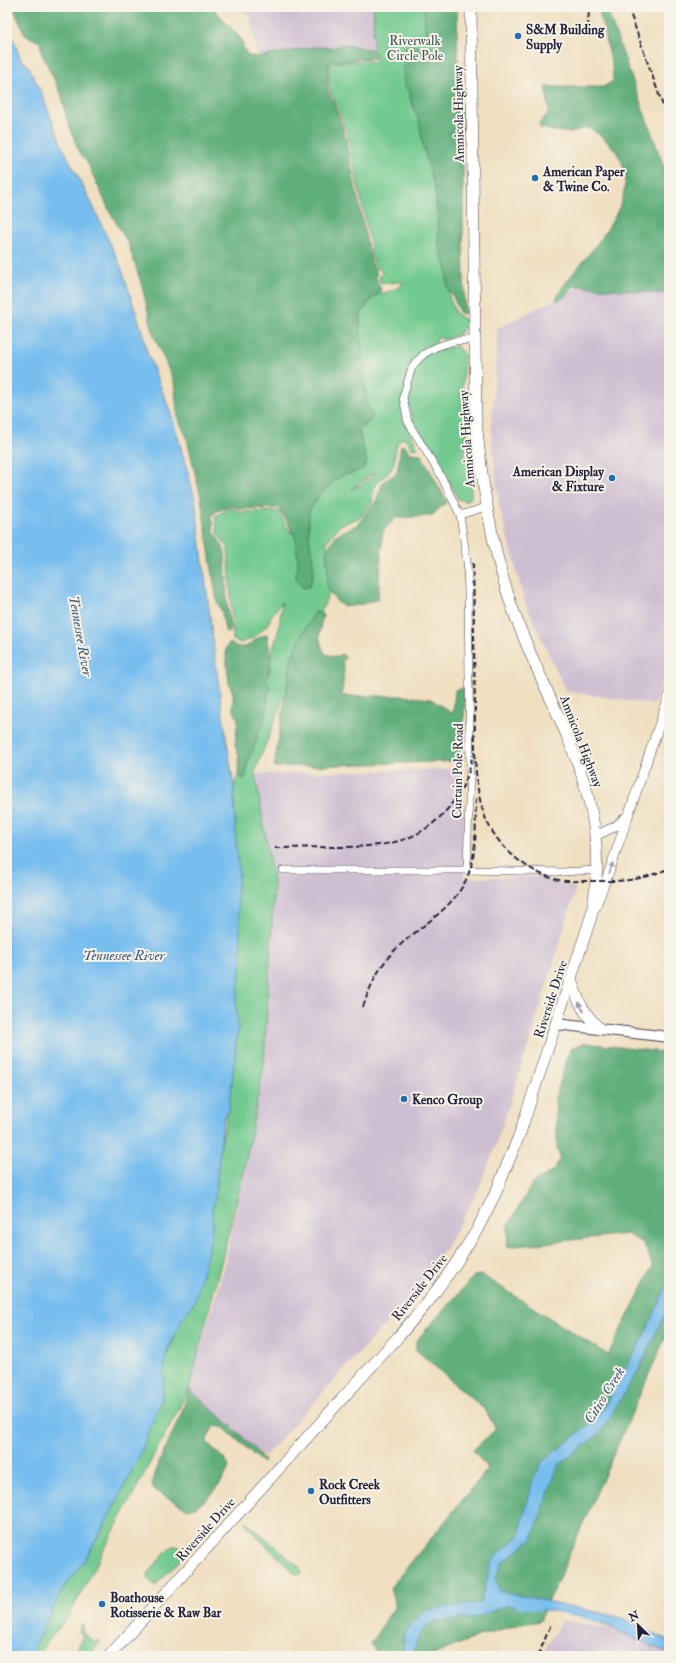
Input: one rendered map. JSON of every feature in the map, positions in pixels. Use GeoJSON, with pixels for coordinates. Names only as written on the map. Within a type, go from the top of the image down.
{"type":"FeatureCollection","features":[{"type":"Feature","properties":{"kind":"main road","name":"Amnicola Highway"},"geometry":{"type":"LineString","coordinates":[[471,7],[476,421],[486,507],[511,605],[583,774],[591,804],[596,849]]}},
{"type":"Feature","properties":{"kind":"main road","name":"Riverside Drive"},"geometry":{"type":"LineString","coordinates":[[109,1656],[399,1336],[441,1284],[476,1230],[505,1173],[520,1133],[591,917],[597,870],[596,849]]}},
{"type":"Feature","properties":{"kind":"main road"},"geometry":{"type":"LineString","coordinates":[[571,979],[580,1006],[600,1029]]}},
{"type":"Feature","properties":{"kind":"main road"},"geometry":{"type":"LineString","coordinates":[[556,1024],[669,1038]]}},
{"type":"Feature","properties":{"kind":"street","name":"Curtain Pole Road"},"geometry":{"type":"LineString","coordinates":[[467,870],[470,766],[467,562],[460,515],[441,476],[408,422],[403,397],[415,363],[424,354],[436,347],[454,341],[475,340]]}},
{"type":"Feature","properties":{"kind":"street"},"geometry":{"type":"LineString","coordinates":[[460,515],[486,507]]}},
{"type":"Feature","properties":{"kind":"street"},"geometry":{"type":"LineString","coordinates":[[591,917],[609,872],[669,696]]}},
{"type":"Feature","properties":{"kind":"street"},"geometry":{"type":"LineString","coordinates":[[595,836],[616,826],[628,814]]}},
{"type":"Feature","properties":{"kind":"street"},"geometry":{"type":"LineString","coordinates":[[283,870],[467,870],[562,872],[597,870]]}},
{"type":"Feature","properties":{"kind":"shaded area"},"geometry":{"type":"Polygon","coordinates":[[[237,7],[390,7],[384,49],[258,57],[250,16],[237,7]]]}},
{"type":"Feature","properties":{"kind":"shaded area"},"geometry":{"type":"Polygon","coordinates":[[[581,286],[669,294],[669,664],[654,705],[566,691],[525,603],[499,505],[491,431],[498,328],[581,286]]]}},
{"type":"Feature","properties":{"kind":"shaded area"},"geometry":{"type":"Polygon","coordinates":[[[464,769],[464,878],[538,877],[576,888],[534,1028],[497,1142],[478,1191],[431,1274],[264,1457],[188,1388],[224,1268],[243,1176],[251,794],[255,774],[464,769]]]}},
{"type":"Feature","properties":{"kind":"shaded area"},"geometry":{"type":"Polygon","coordinates":[[[562,1620],[669,1639],[669,1656],[541,1656],[562,1620]]]}},
{"type":"Feature","properties":{"kind":"green space"},"geometry":{"type":"Polygon","coordinates":[[[13,7],[212,7],[242,40],[243,47],[248,56],[258,57],[314,47],[335,48],[341,44],[373,50],[376,53],[375,58],[331,62],[328,67],[327,86],[343,127],[371,262],[376,270],[376,279],[381,293],[373,297],[362,312],[360,323],[362,357],[365,364],[364,374],[367,406],[373,417],[359,429],[367,461],[364,468],[351,474],[345,474],[335,480],[318,497],[309,511],[309,535],[314,570],[310,586],[303,588],[297,581],[296,575],[298,566],[296,539],[280,508],[240,509],[232,506],[217,511],[212,516],[214,532],[225,553],[227,605],[231,630],[228,634],[225,631],[222,612],[217,602],[201,498],[186,435],[178,419],[174,382],[154,336],[142,286],[129,245],[109,210],[87,162],[79,152],[66,116],[62,96],[42,54],[40,42],[25,35],[13,7]]]}},
{"type":"Feature","properties":{"kind":"green space","name":"Riverwalk Circle Pole"},"geometry":{"type":"Polygon","coordinates":[[[374,7],[453,7],[463,241],[449,297],[456,314],[465,320],[465,328],[456,336],[444,340],[438,337],[432,354],[446,348],[457,346],[464,355],[462,401],[468,429],[465,453],[471,485],[471,498],[465,501],[458,499],[439,461],[416,427],[409,404],[402,418],[418,448],[412,449],[404,438],[399,440],[391,468],[383,478],[375,484],[372,503],[361,517],[340,525],[327,542],[329,593],[286,692],[255,772],[274,887],[264,1064],[243,1176],[189,1389],[70,1614],[36,1656],[14,1656],[67,1583],[177,1331],[229,1108],[237,892],[234,788],[279,628],[282,602],[271,616],[268,624],[253,638],[241,643],[233,640],[228,547],[218,535],[215,516],[231,508],[241,512],[280,511],[285,524],[291,533],[295,499],[362,447],[359,428],[364,426],[365,389],[364,365],[359,339],[361,317],[367,303],[373,297],[398,288],[404,283],[380,282],[379,279],[382,272],[375,264],[372,257],[346,129],[329,86],[329,66],[335,62],[378,61],[373,50],[374,7]],[[377,471],[351,489],[366,482],[377,471]]]}},
{"type":"Feature","properties":{"kind":"green space","name":"Riverwalk Circle Pole"},"geometry":{"type":"Polygon","coordinates":[[[424,7],[457,7],[458,67],[463,138],[465,313],[463,314],[459,312],[453,296],[447,288],[447,270],[439,246],[435,190],[423,145],[419,121],[410,98],[410,93],[404,85],[403,72],[405,48],[409,44],[421,48],[433,48],[441,45],[443,40],[439,37],[428,36],[426,33],[424,7]]]}},
{"type":"Feature","properties":{"kind":"green space"},"geometry":{"type":"Polygon","coordinates":[[[598,7],[606,7],[669,181],[669,294],[575,286],[564,297],[556,300],[565,284],[597,244],[616,215],[622,199],[625,184],[624,168],[617,153],[595,131],[586,128],[575,132],[561,132],[540,128],[539,124],[549,112],[546,87],[603,87],[613,81],[612,65],[598,7]]]}},
{"type":"Feature","properties":{"kind":"green space"},"geometry":{"type":"Polygon","coordinates":[[[401,445],[406,446],[409,453],[421,454],[447,502],[431,516],[396,518],[383,531],[378,599],[359,605],[344,606],[329,593],[327,583],[328,570],[326,552],[336,535],[357,525],[376,501],[383,482],[397,473],[401,445]]]}},
{"type":"Feature","properties":{"kind":"green space"},"geometry":{"type":"Polygon","coordinates":[[[316,611],[323,615],[320,626],[320,639],[325,654],[337,657],[342,654],[346,658],[342,660],[344,669],[342,696],[402,696],[431,699],[453,714],[455,690],[465,688],[463,761],[274,767],[292,656],[304,630],[316,611]]]}},
{"type":"Feature","properties":{"kind":"green space"},"geometry":{"type":"Polygon","coordinates":[[[267,634],[270,651],[270,668],[267,680],[271,689],[267,695],[268,704],[264,723],[259,730],[249,758],[246,775],[243,780],[238,771],[239,757],[235,745],[238,719],[233,709],[233,693],[229,683],[226,648],[229,643],[238,647],[246,647],[258,638],[267,634]]]}},
{"type":"Feature","properties":{"kind":"green space"},"geometry":{"type":"Polygon","coordinates":[[[585,1043],[669,1053],[669,1329],[540,1621],[517,1625],[481,1635],[431,1656],[380,1656],[370,1644],[395,1606],[390,1588],[488,1469],[473,1450],[496,1429],[486,1411],[416,1350],[416,1341],[474,1276],[482,1275],[608,1355],[653,1266],[644,1244],[627,1234],[507,1247],[508,1226],[532,1184],[554,1170],[560,1159],[557,1146],[555,1098],[570,1049],[585,1043]]]}},
{"type":"Feature","properties":{"kind":"green space"},"geometry":{"type":"Polygon","coordinates":[[[189,1389],[253,1447],[264,1462],[263,1463],[224,1428],[216,1426],[210,1433],[207,1442],[229,1466],[227,1472],[213,1493],[207,1499],[194,1507],[187,1509],[154,1490],[152,1485],[160,1461],[181,1414],[189,1389]]]}},
{"type":"Feature","properties":{"kind":"green space"},"geometry":{"type":"Polygon","coordinates":[[[246,1521],[300,1568],[302,1573],[296,1574],[256,1536],[246,1524],[246,1521]]]}},
{"type":"Feature","properties":{"kind":"green space"},"geometry":{"type":"Polygon","coordinates":[[[172,1546],[181,1548],[184,1556],[155,1586],[148,1579],[148,1572],[172,1546]]]}},
{"type":"Feature","properties":{"kind":"green space"},"geometry":{"type":"Polygon","coordinates":[[[81,1625],[83,1625],[84,1628],[82,1631],[95,1643],[98,1640],[101,1641],[89,1656],[74,1656],[83,1635],[79,1631],[81,1625]]]}},
{"type":"Feature","properties":{"kind":"water","name":"Tennessee River"},"geometry":{"type":"Polygon","coordinates":[[[7,23],[21,60],[28,65],[42,94],[62,146],[91,202],[121,267],[144,337],[146,349],[173,419],[195,499],[220,696],[234,788],[236,845],[239,872],[237,892],[242,961],[236,1004],[238,1028],[229,1108],[223,1122],[215,1197],[212,1210],[213,1223],[211,1240],[195,1301],[183,1318],[167,1351],[162,1399],[138,1459],[85,1560],[67,1583],[56,1602],[30,1656],[7,1656],[7,23]]]}},
{"type":"Feature","properties":{"kind":"water"},"geometry":{"type":"Polygon","coordinates":[[[669,1281],[669,1306],[639,1369],[601,1432],[558,1466],[532,1539],[501,1564],[496,1577],[499,1591],[620,1617],[669,1641],[669,1653],[582,1615],[508,1605],[474,1618],[435,1621],[426,1626],[418,1638],[412,1656],[403,1656],[404,1637],[410,1625],[426,1610],[480,1603],[493,1559],[519,1536],[533,1480],[542,1462],[592,1423],[604,1407],[644,1336],[669,1281]]]}},
{"type":"Feature","properties":{"kind":"waterway"},"geometry":{"type":"LineString","coordinates":[[516,1606],[541,1610]]}},
{"type":"Feature","properties":{"kind":"waterway"},"geometry":{"type":"LineString","coordinates":[[558,1612],[581,1616],[598,1622]]}},
{"type":"Feature","properties":{"kind":"railway"},"geometry":{"type":"LineString","coordinates":[[588,28],[589,7]]}},
{"type":"Feature","properties":{"kind":"railway"},"geometry":{"type":"LineString","coordinates":[[628,7],[669,123]]}},
{"type":"Feature","properties":{"kind":"railway"},"geometry":{"type":"LineString","coordinates":[[473,563],[476,776],[480,802],[495,836],[503,846],[522,863],[533,870],[559,880],[627,880],[644,877],[669,869]]}},
{"type":"Feature","properties":{"kind":"railway"},"geometry":{"type":"LineString","coordinates":[[275,848],[371,846],[386,844],[415,835],[429,827],[453,802],[466,780],[472,755]]}},
{"type":"Feature","properties":{"kind":"railway"},"geometry":{"type":"LineString","coordinates":[[363,1007],[376,977],[389,956],[446,907],[455,898],[462,887],[468,875],[475,846],[476,796]]}},
{"type":"Feature","properties":{"kind":"railway"},"geometry":{"type":"LineString","coordinates":[[538,1656],[551,1624]]}},
{"type":"Feature","properties":{"kind":"place","name":"S&M Building Supply"},"geometry":{"type":"Point","coordinates":[518,36]}},
{"type":"Feature","properties":{"kind":"place","name":"American Paper & Twine Co."},"geometry":{"type":"Point","coordinates":[535,178]}},
{"type":"Feature","properties":{"kind":"place","name":"American Display & Fixture"},"geometry":{"type":"Point","coordinates":[612,478]}},
{"type":"Feature","properties":{"kind":"place","name":"Kenco Group"},"geometry":{"type":"Point","coordinates":[404,1099]}},
{"type":"Feature","properties":{"kind":"place","name":"Rock Creek Outfitters"},"geometry":{"type":"Point","coordinates":[311,1491]}},
{"type":"Feature","properties":{"kind":"place","name":"Boathouse Rotisserie & Raw Bar"},"geometry":{"type":"Point","coordinates":[102,1604]}},
{"type":"Feature","properties":{"kind":"water label","name":"Citico Creek"},"geometry":{"type":"Point","coordinates":[604,1395]}}]}
